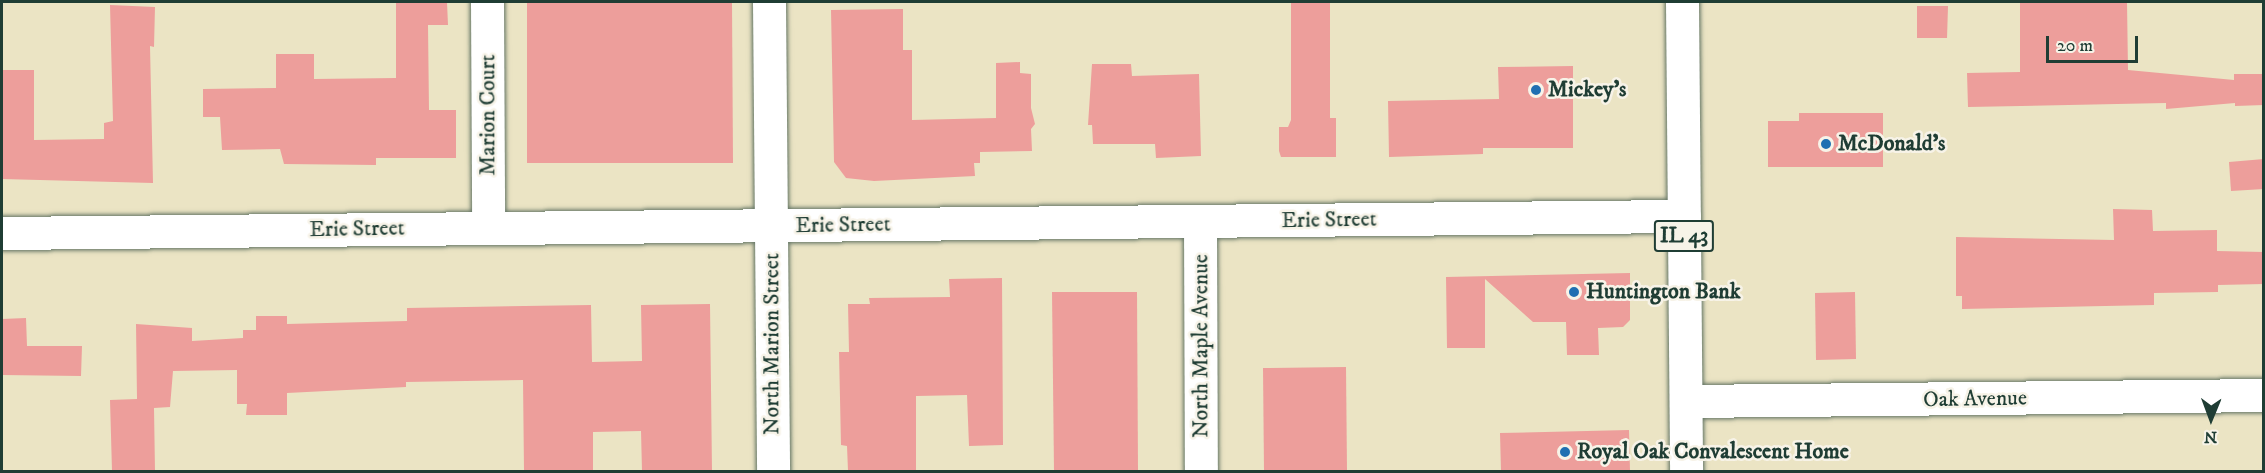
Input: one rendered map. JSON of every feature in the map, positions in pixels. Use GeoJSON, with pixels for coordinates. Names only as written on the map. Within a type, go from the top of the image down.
{"type":"FeatureCollection","features":[{"type":"Feature","properties":{"kind":"street","name":"Marion Court"},"geometry":{"type":"LineString","coordinates":[[487,2],[488,228]]}},
{"type":"Feature","properties":{"kind":"street","name":"North Marion Street"},"geometry":{"type":"LineString","coordinates":[[769,2],[773,471]]}},
{"type":"Feature","properties":{"kind":"street","name":"IL 43"},"geometry":{"type":"LineString","coordinates":[[1682,2],[1686,471]]}},
{"type":"Feature","properties":{"kind":"street","name":"Erie Street"},"geometry":{"type":"LineString","coordinates":[[2,233],[1684,216]]}},
{"type":"Feature","properties":{"kind":"street","name":"North Maple Avenue"},"geometry":{"type":"LineString","coordinates":[[1200,221],[1201,471]]}},
{"type":"Feature","properties":{"kind":"street","name":"Oak Avenue"},"geometry":{"type":"LineString","coordinates":[[1686,401],[2264,395]]}},
{"type":"Feature","properties":{"kind":"building"},"geometry":{"type":"Polygon","coordinates":[[[396,2],[447,2],[448,25],[428,25],[429,110],[456,110],[456,158],[376,158],[376,165],[284,164],[280,149],[222,150],[220,117],[203,117],[203,89],[276,88],[276,54],[314,54],[314,79],[396,78],[396,2]]]}},
{"type":"Feature","properties":{"kind":"building"},"geometry":{"type":"Polygon","coordinates":[[[527,2],[732,2],[733,163],[527,163],[527,2]]]}},
{"type":"Feature","properties":{"kind":"building"},"geometry":{"type":"Polygon","coordinates":[[[1291,2],[1330,2],[1330,118],[1336,118],[1336,157],[1281,157],[1279,151],[1279,127],[1288,127],[1291,120],[1291,2]]]}},
{"type":"Feature","properties":{"kind":"building"},"geometry":{"type":"Polygon","coordinates":[[[2020,2],[2127,2],[2128,70],[2234,80],[2234,74],[2264,74],[2264,105],[2235,106],[2235,103],[2166,109],[2166,103],[1968,107],[1967,73],[2020,72],[2020,2]]]}},
{"type":"Feature","properties":{"kind":"building"},"geometry":{"type":"Polygon","coordinates":[[[110,5],[155,7],[154,47],[150,46],[153,183],[2,179],[2,70],[34,70],[34,140],[104,139],[104,123],[113,121],[110,5]]]}},
{"type":"Feature","properties":{"kind":"building"},"geometry":{"type":"Polygon","coordinates":[[[1917,6],[1948,6],[1947,38],[1917,38],[1917,6]]]}},
{"type":"Feature","properties":{"kind":"building"},"geometry":{"type":"Polygon","coordinates":[[[903,9],[903,50],[912,50],[912,120],[996,118],[996,63],[1020,62],[1020,73],[1031,74],[1031,108],[1035,124],[1031,129],[1032,151],[980,152],[980,163],[974,163],[975,176],[874,181],[846,178],[834,162],[831,10],[903,9]]]}},
{"type":"Feature","properties":{"kind":"building"},"geometry":{"type":"Polygon","coordinates":[[[1092,64],[1131,64],[1132,76],[1199,74],[1201,156],[1156,158],[1155,144],[1093,144],[1092,125],[1088,125],[1092,64]]]}},
{"type":"Feature","properties":{"kind":"building"},"geometry":{"type":"Polygon","coordinates":[[[1573,66],[1573,148],[1483,148],[1483,154],[1389,157],[1388,101],[1499,99],[1498,67],[1573,66]]]}},
{"type":"Feature","properties":{"kind":"building","name":"McDonald's"},"geometry":{"type":"Polygon","coordinates":[[[1799,113],[1883,113],[1883,167],[1768,167],[1768,121],[1799,121],[1799,113]]]}},
{"type":"Feature","properties":{"kind":"building"},"geometry":{"type":"Polygon","coordinates":[[[2264,159],[2264,189],[2231,191],[2229,162],[2264,159]]]}},
{"type":"Feature","properties":{"kind":"building"},"geometry":{"type":"Polygon","coordinates":[[[2113,209],[2152,210],[2153,231],[2217,230],[2217,251],[2264,252],[2264,284],[2218,285],[2218,292],[2154,293],[2154,305],[1962,309],[1962,296],[1956,296],[1956,237],[2114,240],[2113,209]]]}},
{"type":"Feature","properties":{"kind":"building"},"geometry":{"type":"Polygon","coordinates":[[[1630,273],[1630,320],[1623,327],[1598,328],[1599,355],[1567,355],[1566,322],[1533,322],[1485,279],[1485,348],[1447,348],[1446,277],[1630,273]]]}},
{"type":"Feature","properties":{"kind":"building"},"geometry":{"type":"Polygon","coordinates":[[[1002,278],[1003,445],[969,446],[967,395],[916,396],[916,471],[848,471],[847,446],[841,445],[839,352],[849,352],[848,304],[870,304],[869,298],[950,297],[949,279],[1002,278]]]}},
{"type":"Feature","properties":{"kind":"building"},"geometry":{"type":"Polygon","coordinates":[[[1052,292],[1137,292],[1138,471],[1054,471],[1052,292]]]}},
{"type":"Feature","properties":{"kind":"building"},"geometry":{"type":"Polygon","coordinates":[[[1855,292],[1856,359],[1816,360],[1815,293],[1855,292]]]}},
{"type":"Feature","properties":{"kind":"building"},"geometry":{"type":"Polygon","coordinates":[[[710,304],[712,471],[642,471],[641,431],[593,432],[593,471],[524,471],[523,380],[406,382],[406,387],[287,393],[287,415],[246,415],[247,404],[237,404],[237,370],[173,371],[170,407],[154,408],[155,471],[112,471],[110,400],[137,399],[136,324],[192,328],[192,341],[243,338],[243,330],[256,330],[256,316],[287,316],[287,324],[407,321],[407,308],[591,305],[592,362],[642,361],[641,305],[710,304]]]}},
{"type":"Feature","properties":{"kind":"building"},"geometry":{"type":"Polygon","coordinates":[[[26,318],[27,346],[82,346],[81,376],[2,375],[2,319],[26,318]]]}},
{"type":"Feature","properties":{"kind":"building"},"geometry":{"type":"Polygon","coordinates":[[[1346,367],[1347,471],[1264,471],[1263,368],[1346,367]]]}},
{"type":"Feature","properties":{"kind":"building","name":"Royal Oak Convalescent Home"},"geometry":{"type":"Polygon","coordinates":[[[1629,430],[1630,471],[1501,471],[1500,433],[1629,430]]]}},
{"type":"Feature","properties":{"kind":"place","name":"Mickey's"},"geometry":{"type":"Point","coordinates":[1536,90]}},
{"type":"Feature","properties":{"kind":"place","name":"McDonald's"},"geometry":{"type":"Point","coordinates":[1826,144]}},
{"type":"Feature","properties":{"kind":"place","name":"Huntington Bank"},"geometry":{"type":"Point","coordinates":[1574,292]}},
{"type":"Feature","properties":{"kind":"place","name":"Royal Oak Convalescent Home"},"geometry":{"type":"Point","coordinates":[1565,452]}}]}
